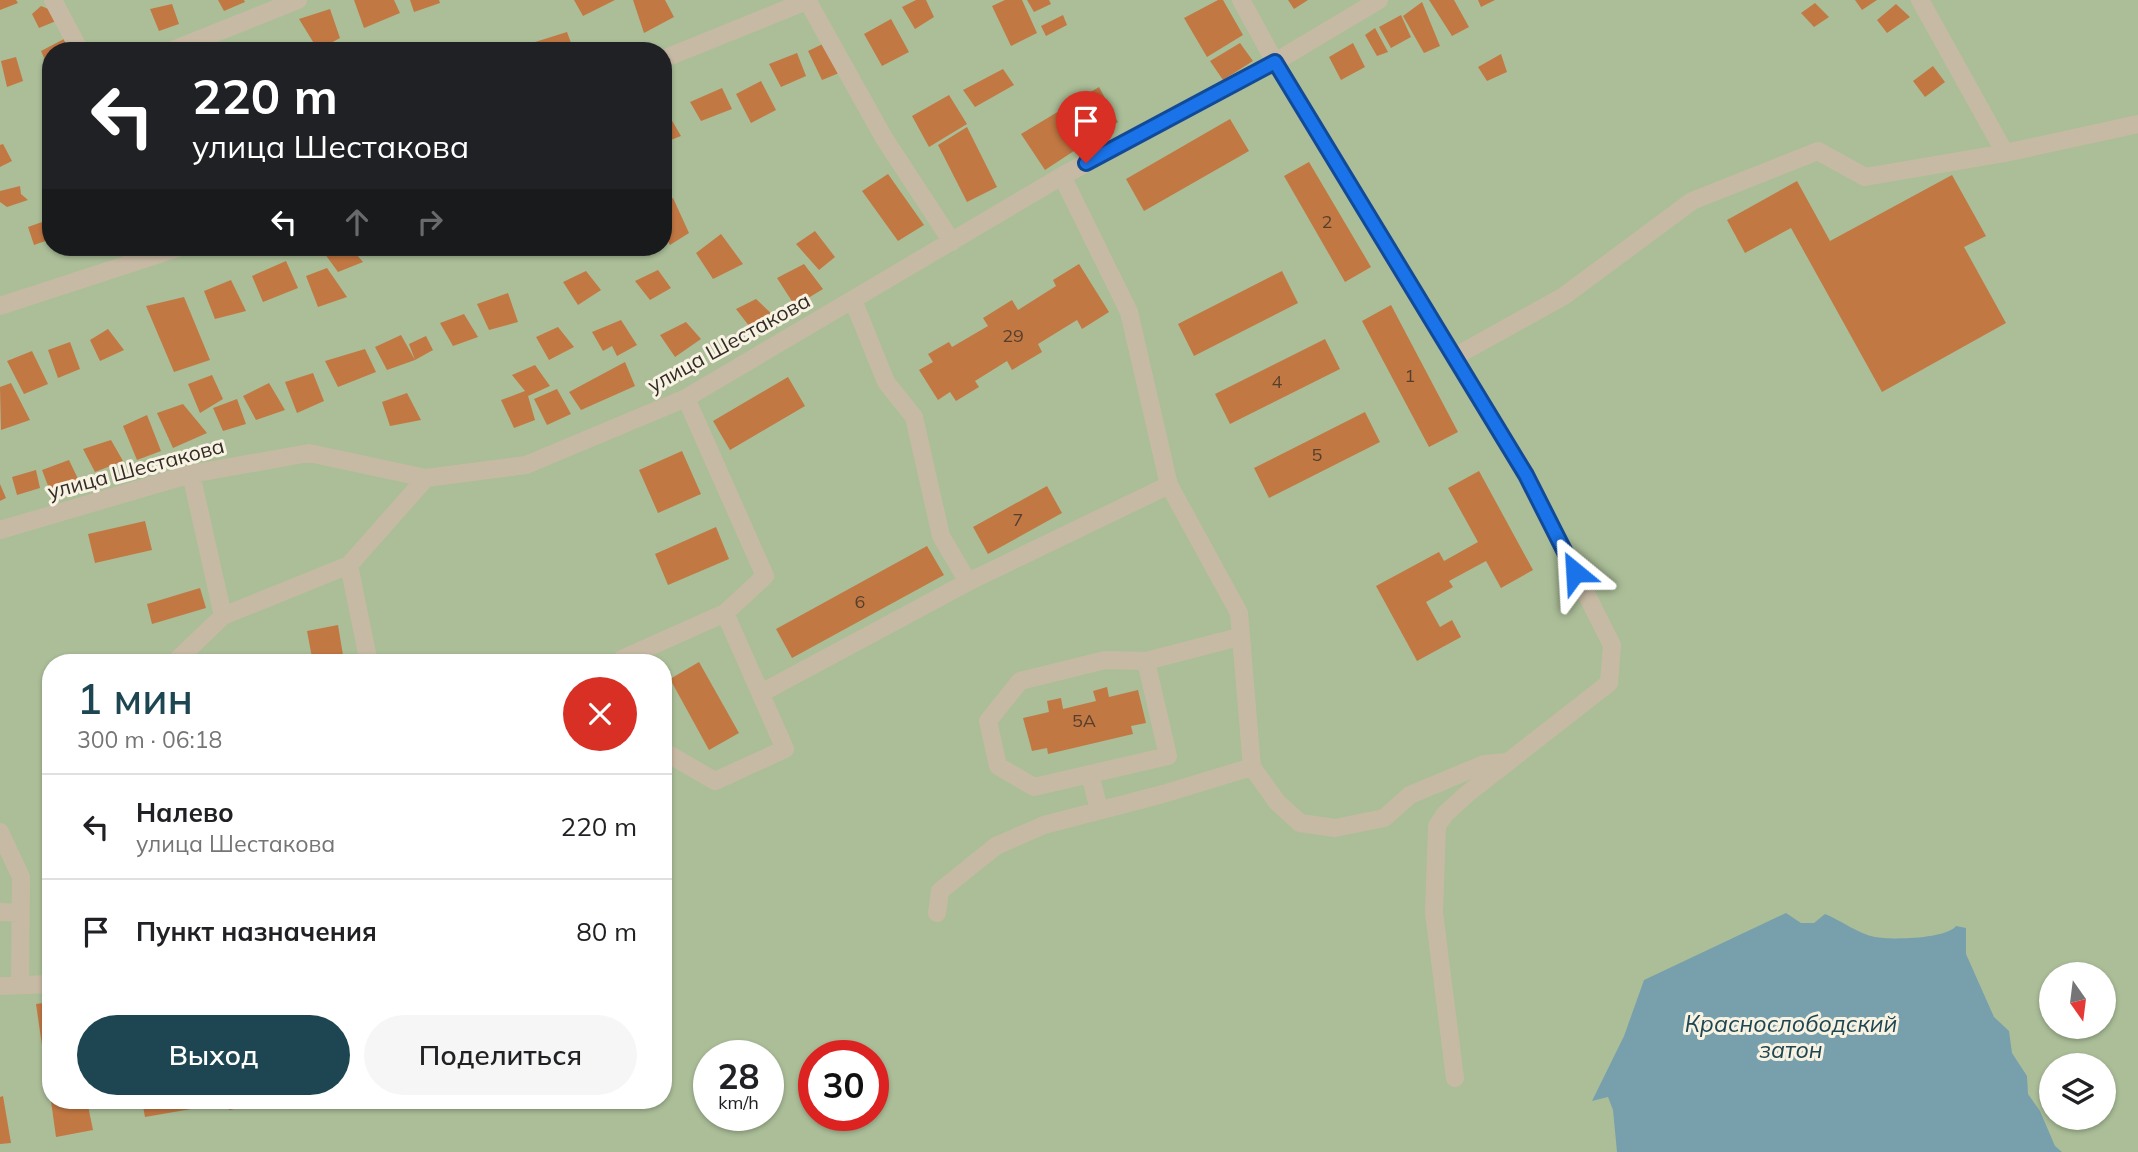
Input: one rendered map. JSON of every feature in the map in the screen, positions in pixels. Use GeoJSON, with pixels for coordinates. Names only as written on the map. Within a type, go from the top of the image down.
{"type":"FeatureCollection","features":[{"type":"Feature","properties":{"kind":"street"},"geometry":{"type":"LineString","coordinates":[[53,0],[75,42]]}},
{"type":"Feature","properties":{"kind":"street"},"geometry":{"type":"LineString","coordinates":[[193,42],[298,0]]}},
{"type":"Feature","properties":{"kind":"street"},"geometry":{"type":"LineString","coordinates":[[672,55],[808,0],[884,138],[952,242]]}},
{"type":"Feature","properties":{"kind":"street"},"geometry":{"type":"LineString","coordinates":[[1241,0],[1275,62],[1526,475],[1612,645],[1609,683],[1467,794],[1445,814],[1437,826],[1434,913],[1455,1078]]}},
{"type":"Feature","properties":{"kind":"street","name":"улица Шестакова"},"geometry":{"type":"LineString","coordinates":[[0,530],[191,474],[309,453],[426,478],[526,465],[686,398],[1062,176],[1275,62],[1379,0]]}},
{"type":"Feature","properties":{"kind":"street"},"geometry":{"type":"LineString","coordinates":[[1920,0],[2005,153]]}},
{"type":"Feature","properties":{"kind":"street"},"geometry":{"type":"LineString","coordinates":[[1454,357],[1564,296],[1692,201],[1818,151],[1865,177],[2005,153],[2138,124]]}},
{"type":"Feature","properties":{"kind":"street"},"geometry":{"type":"LineString","coordinates":[[1062,176],[1129,313],[1169,485],[1239,613],[1252,766],[1277,802],[1300,823],[1335,828],[1384,818],[1410,795],[1484,764],[1507,762]]}},
{"type":"Feature","properties":{"kind":"street"},"geometry":{"type":"LineString","coordinates":[[0,306],[135,256]]}},
{"type":"Feature","properties":{"kind":"street"},"geometry":{"type":"LineString","coordinates":[[853,300],[886,382],[914,417],[941,536],[968,582]]}},
{"type":"Feature","properties":{"kind":"street"},"geometry":{"type":"LineString","coordinates":[[633,654],[725,613],[765,576],[686,398]]}},
{"type":"Feature","properties":{"kind":"street"},"geometry":{"type":"LineString","coordinates":[[191,474],[223,615]]}},
{"type":"Feature","properties":{"kind":"street"},"geometry":{"type":"LineString","coordinates":[[183,654],[223,615],[349,565],[426,478]]}},
{"type":"Feature","properties":{"kind":"street"},"geometry":{"type":"LineString","coordinates":[[761,693],[968,582],[1169,485]]}},
{"type":"Feature","properties":{"kind":"street"},"geometry":{"type":"LineString","coordinates":[[349,565],[367,654]]}},
{"type":"Feature","properties":{"kind":"street"},"geometry":{"type":"LineString","coordinates":[[672,756],[716,781],[785,749],[725,613]]}},
{"type":"Feature","properties":{"kind":"street"},"geometry":{"type":"LineString","coordinates":[[1146,661],[1168,756],[1034,787],[998,766],[988,721],[1020,681],[1105,660],[1146,661],[1239,637]]}},
{"type":"Feature","properties":{"kind":"street"},"geometry":{"type":"LineString","coordinates":[[937,913],[940,891],[996,845],[1044,825],[1252,766]]}},
{"type":"Feature","properties":{"kind":"street"},"geometry":{"type":"LineString","coordinates":[[1090,774],[1099,810]]}},
{"type":"Feature","properties":{"kind":"street"},"geometry":{"type":"LineString","coordinates":[[0,832],[21,877],[20,983]]}},
{"type":"Feature","properties":{"kind":"street"},"geometry":{"type":"LineString","coordinates":[[0,912],[20,913]]}},
{"type":"Feature","properties":{"kind":"street"},"geometry":{"type":"LineString","coordinates":[[0,986],[42,984]]}},
{"type":"Feature","properties":{"kind":"green space"},"geometry":{"type":"Polygon","coordinates":[[[0,0],[2138,0],[2138,1152],[0,1152],[0,0]]]}},
{"type":"Feature","properties":{"kind":"water","name":"Краснослободский затон"},"geometry":{"type":"Polygon","coordinates":[[[1786,913],[1801,923],[1814,923],[1825,914],[1863,933],[1883,938],[1918,937],[1941,934],[1956,926],[1966,928],[1966,954],[1994,1017],[2009,1031],[2012,1053],[2027,1076],[2028,1094],[2039,1110],[2039,1130],[2048,1130],[2055,1146],[2062,1152],[1617,1152],[1613,1110],[1608,1097],[1592,1101],[1624,1036],[1644,980],[1786,913]]]}},
{"type":"Feature","properties":{"kind":"building"},"geometry":{"type":"Polygon","coordinates":[[[0,0],[16,0],[18,3],[0,10],[0,0]]]}},
{"type":"Feature","properties":{"kind":"building"},"geometry":{"type":"Polygon","coordinates":[[[218,0],[244,0],[245,2],[224,11],[218,0]]]}},
{"type":"Feature","properties":{"kind":"building"},"geometry":{"type":"Polygon","coordinates":[[[354,0],[394,0],[400,13],[364,28],[354,0]]]}},
{"type":"Feature","properties":{"kind":"building"},"geometry":{"type":"Polygon","coordinates":[[[410,0],[439,0],[440,3],[414,12],[410,0]]]}},
{"type":"Feature","properties":{"kind":"building"},"geometry":{"type":"Polygon","coordinates":[[[574,0],[615,0],[583,16],[574,0]]]}},
{"type":"Feature","properties":{"kind":"building"},"geometry":{"type":"Polygon","coordinates":[[[633,0],[665,0],[674,17],[644,33],[633,0]]]}},
{"type":"Feature","properties":{"kind":"building"},"geometry":{"type":"Polygon","coordinates":[[[916,0],[926,0],[934,17],[915,29],[902,7],[916,0]]]}},
{"type":"Feature","properties":{"kind":"building"},"geometry":{"type":"Polygon","coordinates":[[[1005,0],[1022,0],[1037,33],[1011,46],[992,6],[1005,0]]]}},
{"type":"Feature","properties":{"kind":"building"},"geometry":{"type":"Polygon","coordinates":[[[1027,0],[1049,0],[1051,4],[1034,12],[1027,0]]]}},
{"type":"Feature","properties":{"kind":"building"},"geometry":{"type":"Polygon","coordinates":[[[1223,0],[1243,35],[1207,57],[1184,18],[1223,0]]]}},
{"type":"Feature","properties":{"kind":"building"},"geometry":{"type":"Polygon","coordinates":[[[1288,0],[1308,0],[1294,9],[1288,0]]]}},
{"type":"Feature","properties":{"kind":"building"},"geometry":{"type":"Polygon","coordinates":[[[1429,0],[1454,0],[1469,27],[1452,36],[1429,0]]]}},
{"type":"Feature","properties":{"kind":"building"},"geometry":{"type":"Polygon","coordinates":[[[1478,0],[1495,0],[1481,7],[1478,0]]]}},
{"type":"Feature","properties":{"kind":"building"},"geometry":{"type":"Polygon","coordinates":[[[1855,0],[1877,0],[1862,10],[1855,0]]]}},
{"type":"Feature","properties":{"kind":"building"},"geometry":{"type":"Polygon","coordinates":[[[1422,2],[1440,46],[1424,53],[1403,16],[1422,2]]]}},
{"type":"Feature","properties":{"kind":"building"},"geometry":{"type":"Polygon","coordinates":[[[1815,3],[1829,17],[1814,27],[1801,13],[1815,3]]]}},
{"type":"Feature","properties":{"kind":"building"},"geometry":{"type":"Polygon","coordinates":[[[172,4],[179,24],[159,31],[150,9],[172,4]]]}},
{"type":"Feature","properties":{"kind":"building"},"geometry":{"type":"Polygon","coordinates":[[[1896,4],[1910,17],[1887,33],[1877,20],[1896,4]]]}},
{"type":"Feature","properties":{"kind":"building"},"geometry":{"type":"Polygon","coordinates":[[[41,6],[51,10],[56,21],[39,28],[32,14],[41,6]]]}},
{"type":"Feature","properties":{"kind":"building"},"geometry":{"type":"Polygon","coordinates":[[[330,9],[340,38],[333,42],[313,42],[299,19],[330,9]]]}},
{"type":"Feature","properties":{"kind":"building"},"geometry":{"type":"Polygon","coordinates":[[[1063,15],[1067,25],[1046,36],[1041,26],[1063,15]]]}},
{"type":"Feature","properties":{"kind":"building"},"geometry":{"type":"Polygon","coordinates":[[[1401,15],[1411,37],[1391,48],[1379,27],[1401,15]]]}},
{"type":"Feature","properties":{"kind":"building"},"geometry":{"type":"Polygon","coordinates":[[[891,19],[909,52],[882,66],[864,34],[891,19]]]}},
{"type":"Feature","properties":{"kind":"building"},"geometry":{"type":"Polygon","coordinates":[[[1375,28],[1388,52],[1377,56],[1365,35],[1375,28]]]}},
{"type":"Feature","properties":{"kind":"building"},"geometry":{"type":"Polygon","coordinates":[[[567,32],[571,42],[535,42],[567,32]]]}},
{"type":"Feature","properties":{"kind":"building"},"geometry":{"type":"Polygon","coordinates":[[[829,41],[844,71],[822,80],[808,51],[829,41]]]}},
{"type":"Feature","properties":{"kind":"building"},"geometry":{"type":"Polygon","coordinates":[[[1240,43],[1253,61],[1223,80],[1210,61],[1240,43]]]}},
{"type":"Feature","properties":{"kind":"building"},"geometry":{"type":"Polygon","coordinates":[[[1353,43],[1365,67],[1341,80],[1329,57],[1353,43]]]}},
{"type":"Feature","properties":{"kind":"building"},"geometry":{"type":"Polygon","coordinates":[[[797,53],[806,76],[781,87],[769,64],[797,53]]]}},
{"type":"Feature","properties":{"kind":"building"},"geometry":{"type":"Polygon","coordinates":[[[1501,54],[1507,72],[1487,81],[1478,67],[1501,54]]]}},
{"type":"Feature","properties":{"kind":"building"},"geometry":{"type":"Polygon","coordinates":[[[16,57],[23,81],[7,87],[1,61],[16,57]]]}},
{"type":"Feature","properties":{"kind":"building"},"geometry":{"type":"Polygon","coordinates":[[[1933,66],[1945,82],[1925,97],[1913,81],[1933,66]]]}},
{"type":"Feature","properties":{"kind":"building"},"geometry":{"type":"Polygon","coordinates":[[[1003,69],[1014,85],[975,107],[963,90],[1003,69]]]}},
{"type":"Feature","properties":{"kind":"building"},"geometry":{"type":"Polygon","coordinates":[[[761,81],[776,110],[751,123],[736,94],[761,81]]]}},
{"type":"Feature","properties":{"kind":"building"},"geometry":{"type":"Polygon","coordinates":[[[1099,87],[1118,122],[1045,170],[1021,134],[1099,87]]]}},
{"type":"Feature","properties":{"kind":"building"},"geometry":{"type":"Polygon","coordinates":[[[722,88],[732,109],[701,121],[690,102],[722,88]]]}},
{"type":"Feature","properties":{"kind":"building"},"geometry":{"type":"Polygon","coordinates":[[[949,95],[967,124],[929,147],[912,116],[949,95]]]}},
{"type":"Feature","properties":{"kind":"building"},"geometry":{"type":"Polygon","coordinates":[[[1230,119],[1249,151],[1144,211],[1126,179],[1230,119]]]}},
{"type":"Feature","properties":{"kind":"building"},"geometry":{"type":"Polygon","coordinates":[[[672,121],[681,136],[672,140],[672,121]]]}},
{"type":"Feature","properties":{"kind":"building"},"geometry":{"type":"Polygon","coordinates":[[[967,127],[997,187],[967,202],[938,145],[967,127]]]}},
{"type":"Feature","properties":{"kind":"building"},"geometry":{"type":"Polygon","coordinates":[[[3,144],[12,161],[0,167],[0,145],[3,144]]]}},
{"type":"Feature","properties":{"kind":"building"},"geometry":{"type":"Polygon","coordinates":[[[1309,162],[1371,267],[1345,282],[1284,176],[1309,162]]]}},
{"type":"Feature","properties":{"kind":"building"},"geometry":{"type":"Polygon","coordinates":[[[888,174],[924,225],[898,241],[862,191],[888,174]]]}},
{"type":"Feature","properties":{"kind":"building"},"geometry":{"type":"Polygon","coordinates":[[[1952,175],[1986,236],[1964,247],[2006,323],[1882,392],[1791,228],[1745,253],[1727,220],[1797,181],[1830,241],[1952,175]]]}},
{"type":"Feature","properties":{"kind":"building"},"geometry":{"type":"Polygon","coordinates":[[[20,186],[21,194],[28,200],[7,207],[0,202],[0,191],[20,186]]]}},
{"type":"Feature","properties":{"kind":"building"},"geometry":{"type":"Polygon","coordinates":[[[672,198],[689,233],[672,244],[672,198]]]}},
{"type":"Feature","properties":{"kind":"building"},"geometry":{"type":"Polygon","coordinates":[[[42,222],[42,242],[34,245],[28,227],[42,222]]]}},
{"type":"Feature","properties":{"kind":"building"},"geometry":{"type":"Polygon","coordinates":[[[815,231],[835,257],[819,270],[796,244],[815,231]]]}},
{"type":"Feature","properties":{"kind":"building"},"geometry":{"type":"Polygon","coordinates":[[[721,234],[743,264],[713,279],[696,253],[721,234]]]}},
{"type":"Feature","properties":{"kind":"building"},"geometry":{"type":"Polygon","coordinates":[[[326,256],[358,256],[363,262],[338,272],[326,256]]]}},
{"type":"Feature","properties":{"kind":"building"},"geometry":{"type":"Polygon","coordinates":[[[286,261],[298,288],[263,302],[252,276],[286,261]]]}},
{"type":"Feature","properties":{"kind":"building"},"geometry":{"type":"Polygon","coordinates":[[[804,264],[823,289],[795,306],[777,278],[804,264]]]}},
{"type":"Feature","properties":{"kind":"building"},"geometry":{"type":"Polygon","coordinates":[[[1079,264],[1109,312],[1082,329],[1077,320],[1038,344],[1042,352],[1012,370],[1007,361],[975,381],[979,387],[956,401],[950,392],[938,400],[919,370],[933,362],[928,354],[949,342],[952,347],[988,326],[983,318],[1012,300],[1018,310],[1056,286],[1053,280],[1079,264]]]}},
{"type":"Feature","properties":{"kind":"building"},"geometry":{"type":"Polygon","coordinates":[[[327,268],[347,297],[318,307],[306,276],[327,268]]]}},
{"type":"Feature","properties":{"kind":"building"},"geometry":{"type":"Polygon","coordinates":[[[658,270],[671,288],[650,300],[635,281],[658,270]]]}},
{"type":"Feature","properties":{"kind":"building"},"geometry":{"type":"Polygon","coordinates":[[[586,271],[601,290],[578,305],[563,282],[586,271]]]}},
{"type":"Feature","properties":{"kind":"building"},"geometry":{"type":"Polygon","coordinates":[[[1282,271],[1298,303],[1194,356],[1178,324],[1282,271]]]}},
{"type":"Feature","properties":{"kind":"building"},"geometry":{"type":"Polygon","coordinates":[[[231,280],[246,311],[215,319],[204,291],[231,280]]]}},
{"type":"Feature","properties":{"kind":"building"},"geometry":{"type":"Polygon","coordinates":[[[508,293],[518,322],[489,330],[477,304],[508,293]]]}},
{"type":"Feature","properties":{"kind":"building"},"geometry":{"type":"Polygon","coordinates":[[[184,297],[210,360],[174,372],[146,306],[184,297]]]}},
{"type":"Feature","properties":{"kind":"building"},"geometry":{"type":"Polygon","coordinates":[[[756,299],[776,318],[753,331],[736,309],[756,299]]]}},
{"type":"Feature","properties":{"kind":"building"},"geometry":{"type":"Polygon","coordinates":[[[1391,305],[1458,432],[1429,447],[1362,321],[1391,305]]]}},
{"type":"Feature","properties":{"kind":"building"},"geometry":{"type":"Polygon","coordinates":[[[464,314],[478,337],[453,346],[440,323],[464,314]]]}},
{"type":"Feature","properties":{"kind":"building"},"geometry":{"type":"Polygon","coordinates":[[[621,320],[637,345],[617,356],[612,346],[603,351],[592,332],[621,320]]]}},
{"type":"Feature","properties":{"kind":"building"},"geometry":{"type":"Polygon","coordinates":[[[686,322],[701,339],[675,357],[660,335],[686,322]]]}},
{"type":"Feature","properties":{"kind":"building"},"geometry":{"type":"Polygon","coordinates":[[[558,327],[574,347],[549,360],[536,337],[558,327]]]}},
{"type":"Feature","properties":{"kind":"building"},"geometry":{"type":"Polygon","coordinates":[[[108,329],[124,350],[100,361],[90,340],[108,329]]]}},
{"type":"Feature","properties":{"kind":"building"},"geometry":{"type":"Polygon","coordinates":[[[401,335],[415,360],[387,370],[375,347],[401,335]]]}},
{"type":"Feature","properties":{"kind":"building"},"geometry":{"type":"Polygon","coordinates":[[[426,336],[433,350],[415,360],[409,344],[426,336]]]}},
{"type":"Feature","properties":{"kind":"building"},"geometry":{"type":"Polygon","coordinates":[[[1325,339],[1340,369],[1230,424],[1215,394],[1325,339]]]}},
{"type":"Feature","properties":{"kind":"building"},"geometry":{"type":"Polygon","coordinates":[[[70,342],[80,369],[58,378],[48,350],[70,342]]]}},
{"type":"Feature","properties":{"kind":"building"},"geometry":{"type":"Polygon","coordinates":[[[365,349],[376,372],[338,387],[325,361],[365,349]]]}},
{"type":"Feature","properties":{"kind":"building"},"geometry":{"type":"Polygon","coordinates":[[[32,351],[48,384],[24,394],[7,361],[32,351]]]}},
{"type":"Feature","properties":{"kind":"building"},"geometry":{"type":"Polygon","coordinates":[[[625,362],[635,386],[581,410],[569,392],[625,362]]]}},
{"type":"Feature","properties":{"kind":"building"},"geometry":{"type":"Polygon","coordinates":[[[535,365],[550,386],[528,396],[535,420],[514,428],[501,400],[525,391],[512,375],[535,365]]]}},
{"type":"Feature","properties":{"kind":"building"},"geometry":{"type":"Polygon","coordinates":[[[313,373],[324,401],[297,413],[285,382],[313,373]]]}},
{"type":"Feature","properties":{"kind":"building"},"geometry":{"type":"Polygon","coordinates":[[[212,375],[223,399],[200,413],[188,384],[212,375]]]}},
{"type":"Feature","properties":{"kind":"building"},"geometry":{"type":"Polygon","coordinates":[[[788,377],[805,406],[730,450],[713,421],[788,377]]]}},
{"type":"Feature","properties":{"kind":"building"},"geometry":{"type":"Polygon","coordinates":[[[11,383],[30,420],[1,430],[0,387],[11,383]]]}},
{"type":"Feature","properties":{"kind":"building"},"geometry":{"type":"Polygon","coordinates":[[[269,383],[285,410],[256,420],[243,396],[269,383]]]}},
{"type":"Feature","properties":{"kind":"building"},"geometry":{"type":"Polygon","coordinates":[[[557,389],[571,414],[547,425],[534,399],[557,389]]]}},
{"type":"Feature","properties":{"kind":"building"},"geometry":{"type":"Polygon","coordinates":[[[407,393],[421,420],[390,426],[382,402],[407,393]]]}},
{"type":"Feature","properties":{"kind":"building"},"geometry":{"type":"Polygon","coordinates":[[[237,399],[246,424],[223,431],[213,408],[237,399]]]}},
{"type":"Feature","properties":{"kind":"building"},"geometry":{"type":"Polygon","coordinates":[[[183,404],[207,433],[173,448],[157,413],[183,404]]]}},
{"type":"Feature","properties":{"kind":"building"},"geometry":{"type":"Polygon","coordinates":[[[1365,412],[1380,442],[1269,498],[1254,468],[1365,412]]]}},
{"type":"Feature","properties":{"kind":"building"},"geometry":{"type":"Polygon","coordinates":[[[147,415],[161,451],[137,460],[123,426],[147,415]]]}},
{"type":"Feature","properties":{"kind":"building"},"geometry":{"type":"Polygon","coordinates":[[[111,440],[123,461],[95,472],[83,449],[111,440]]]}},
{"type":"Feature","properties":{"kind":"building"},"geometry":{"type":"Polygon","coordinates":[[[682,451],[701,494],[658,513],[639,470],[682,451]]]}},
{"type":"Feature","properties":{"kind":"building"},"geometry":{"type":"Polygon","coordinates":[[[69,460],[79,481],[50,491],[42,470],[69,460]]]}},
{"type":"Feature","properties":{"kind":"building"},"geometry":{"type":"Polygon","coordinates":[[[36,470],[40,488],[17,495],[12,477],[36,470]]]}},
{"type":"Feature","properties":{"kind":"building"},"geometry":{"type":"Polygon","coordinates":[[[1479,471],[1533,570],[1501,588],[1486,561],[1449,581],[1453,587],[1426,602],[1440,627],[1452,620],[1461,637],[1417,661],[1376,586],[1439,552],[1444,561],[1478,542],[1448,488],[1479,471]]]}},
{"type":"Feature","properties":{"kind":"building"},"geometry":{"type":"Polygon","coordinates":[[[0,484],[6,498],[0,501],[0,484]]]}},
{"type":"Feature","properties":{"kind":"building"},"geometry":{"type":"Polygon","coordinates":[[[1047,486],[1062,513],[988,554],[973,527],[1047,486]]]}},
{"type":"Feature","properties":{"kind":"building"},"geometry":{"type":"Polygon","coordinates":[[[145,521],[152,550],[95,563],[88,534],[145,521]]]}},
{"type":"Feature","properties":{"kind":"building"},"geometry":{"type":"Polygon","coordinates":[[[716,527],[729,559],[668,585],[655,554],[716,527]]]}},
{"type":"Feature","properties":{"kind":"building"},"geometry":{"type":"Polygon","coordinates":[[[927,546],[944,575],[792,658],[776,629],[927,546]]]}},
{"type":"Feature","properties":{"kind":"building"},"geometry":{"type":"Polygon","coordinates":[[[200,588],[206,608],[152,624],[147,604],[200,588]]]}},
{"type":"Feature","properties":{"kind":"building"},"geometry":{"type":"Polygon","coordinates":[[[338,625],[343,654],[311,654],[307,631],[338,625]]]}},
{"type":"Feature","properties":{"kind":"building"},"geometry":{"type":"Polygon","coordinates":[[[699,662],[739,733],[709,750],[672,683],[672,678],[699,662]]]}},
{"type":"Feature","properties":{"kind":"building"},"geometry":{"type":"Polygon","coordinates":[[[1107,687],[1109,697],[1138,690],[1146,723],[1131,726],[1133,734],[1048,754],[1047,748],[1032,751],[1023,718],[1049,712],[1047,701],[1061,698],[1063,709],[1096,701],[1093,691],[1107,687]]]}},
{"type":"Feature","properties":{"kind":"building"},"geometry":{"type":"Polygon","coordinates":[[[42,1003],[42,1045],[36,1004],[42,1003]]]}},
{"type":"Feature","properties":{"kind":"building"},"geometry":{"type":"Polygon","coordinates":[[[3,1096],[11,1143],[0,1144],[0,1097],[3,1096]]]}},
{"type":"Feature","properties":{"kind":"building"},"geometry":{"type":"Polygon","coordinates":[[[52,1109],[89,1109],[93,1130],[56,1137],[52,1109]]]}},
{"type":"Feature","properties":{"kind":"building"},"geometry":{"type":"Polygon","coordinates":[[[144,1109],[191,1109],[145,1117],[144,1109]]]}},
{"type":"Feature","properties":{"kind":"route"},"geometry":{"type":"LineString","coordinates":[[1086,163],[1275,62],[1526,475],[1575,572]]}}]}
